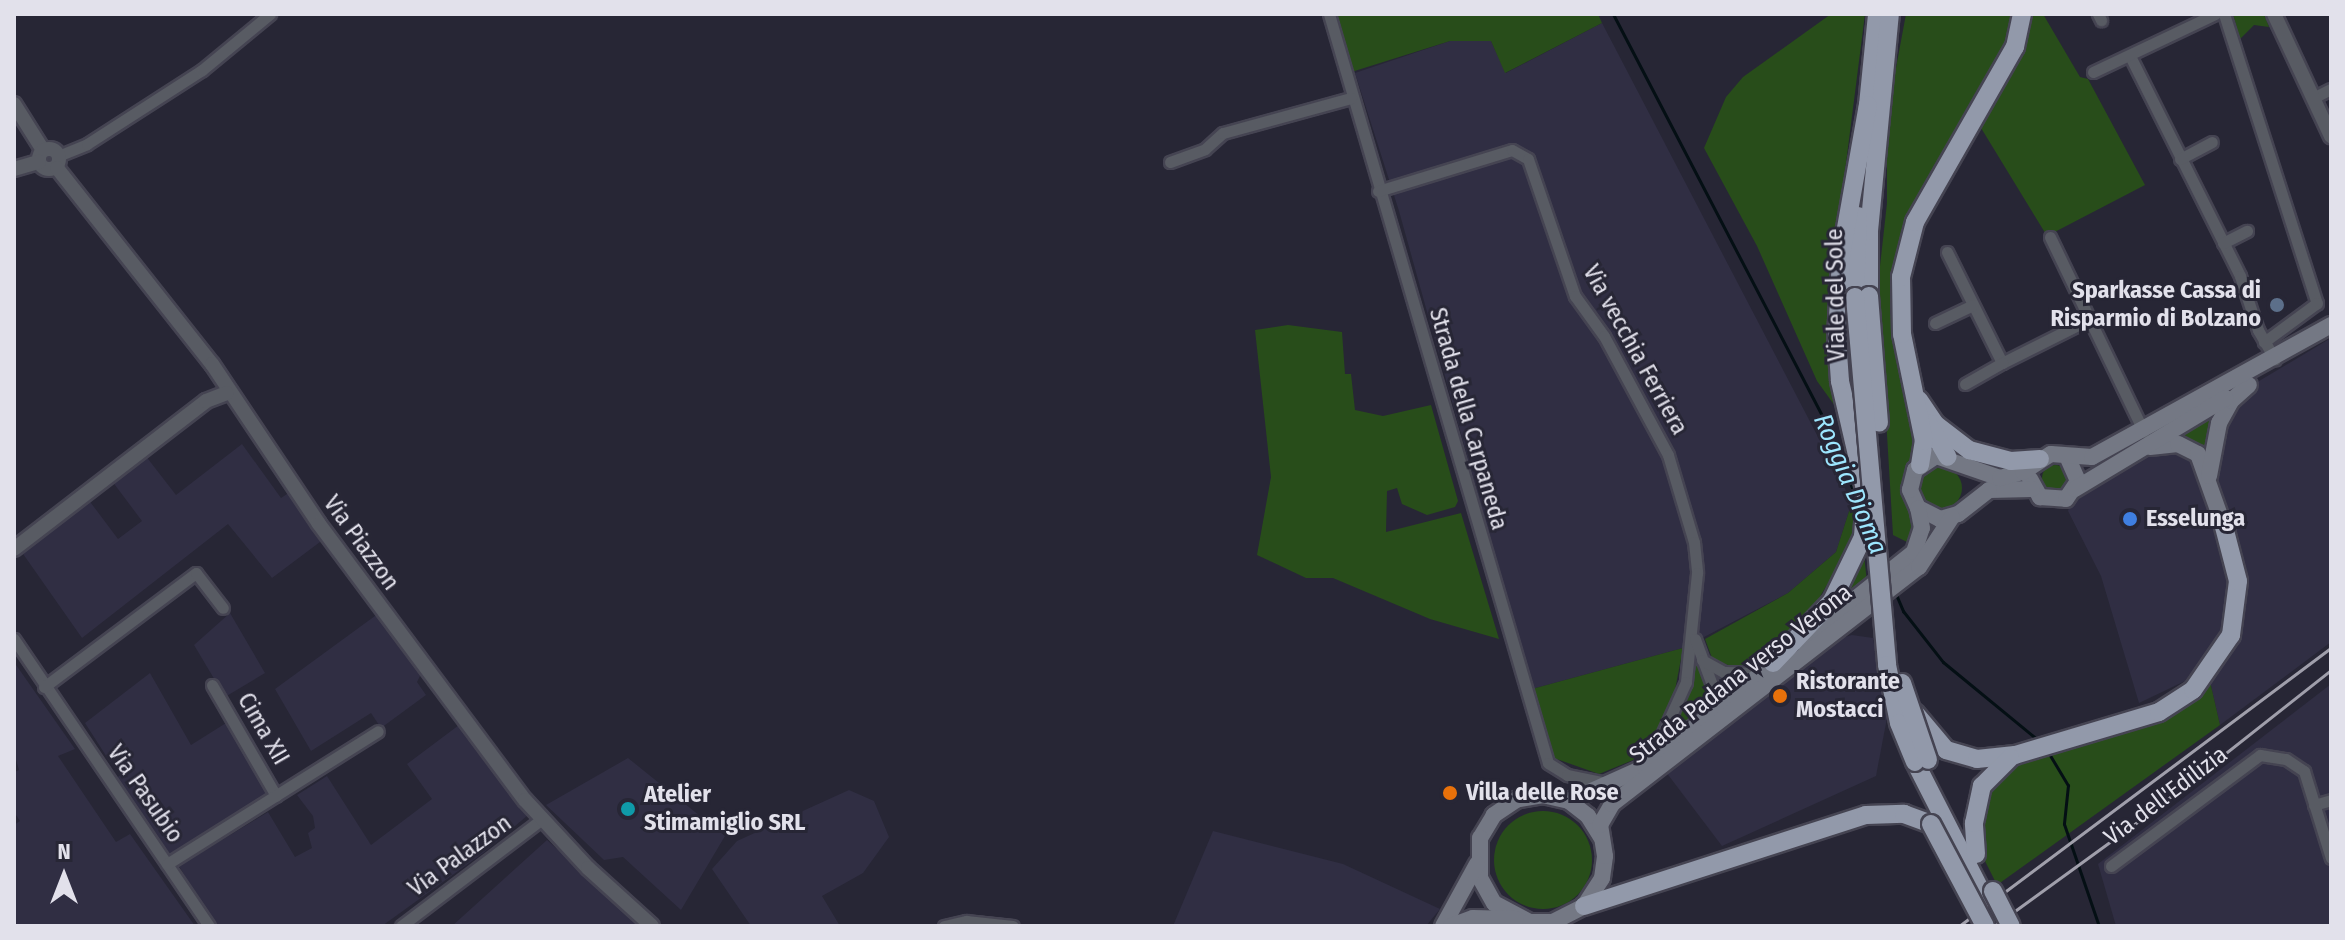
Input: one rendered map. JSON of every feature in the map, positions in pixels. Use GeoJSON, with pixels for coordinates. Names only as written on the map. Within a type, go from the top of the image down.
{"type":"FeatureCollection","features":[{"type":"Feature","properties":{"kind":"highway","name":"Viale del Sole"},"geometry":{"type":"LineString","coordinates":[[1877,14],[1868,105],[1862,296],[1887,665],[1899,723],[1922,761]]}},
{"type":"Feature","properties":{"kind":"highway","name":"Viale del Sole"},"geometry":{"type":"LineString","coordinates":[[1890,14],[1862,296],[1894,626],[1905,697],[1922,761]]}},
{"type":"Feature","properties":{"kind":"highway"},"geometry":{"type":"LineString","coordinates":[[1886,52],[1896,14]]}},
{"type":"Feature","properties":{"kind":"highway"},"geometry":{"type":"LineString","coordinates":[[1920,465],[1924,441],[1902,334],[1901,277],[1915,222],[2015,47],[2022,14]]}},
{"type":"Feature","properties":{"kind":"highway"},"geometry":{"type":"LineString","coordinates":[[1768,668],[1832,601],[1852,568],[1864,529],[1865,507],[1837,339],[1841,256],[1868,105]]}},
{"type":"Feature","properties":{"kind":"highway"},"geometry":{"type":"LineString","coordinates":[[1916,393],[1933,437],[1948,457]]}},
{"type":"Feature","properties":{"kind":"highway"},"geometry":{"type":"LineString","coordinates":[[1916,393],[1935,424],[1969,450],[2011,461],[2037,462]]}},
{"type":"Feature","properties":{"kind":"highway"},"geometry":{"type":"LineString","coordinates":[[1905,697],[1946,750],[1977,759],[2015,755],[2159,712],[2193,690],[2215,665],[2231,635],[2238,602],[2224,527]]}},
{"type":"Feature","properties":{"kind":"highway"},"geometry":{"type":"LineString","coordinates":[[1976,854],[1977,799],[1990,773],[2015,755]]}},
{"type":"Feature","properties":{"kind":"highway"},"geometry":{"type":"LineString","coordinates":[[1922,761],[1976,854],[2011,926]]}},
{"type":"Feature","properties":{"kind":"highway"},"geometry":{"type":"LineString","coordinates":[[1922,761],[1998,926]]}},
{"type":"Feature","properties":{"kind":"highway"},"geometry":{"type":"LineString","coordinates":[[1584,906],[1866,815],[1904,814],[1931,824],[1985,926]]}},
{"type":"Feature","properties":{"kind":"main road"},"geometry":{"type":"LineString","coordinates":[[2068,459],[2106,452],[2329,331]]}},
{"type":"Feature","properties":{"kind":"main road"},"geometry":{"type":"LineString","coordinates":[[2075,489],[2077,472],[2068,459],[2057,454],[2000,478],[1967,469],[1948,457],[1920,465],[1910,490],[1918,508],[1934,518],[1952,517],[1970,501],[2000,487],[2032,489],[2055,502],[2249,385],[2329,331]]}},
{"type":"Feature","properties":{"kind":"main road"},"geometry":{"type":"LineString","coordinates":[[2209,477],[2219,423],[2231,401],[2249,385]]}},
{"type":"Feature","properties":{"kind":"main road"},"geometry":{"type":"LineString","coordinates":[[2141,449],[2186,446],[2198,454],[2209,477],[2224,527]]}},
{"type":"Feature","properties":{"kind":"main road"},"geometry":{"type":"LineString","coordinates":[[2032,489],[2037,462]]}},
{"type":"Feature","properties":{"kind":"main road"},"geometry":{"type":"LineString","coordinates":[[1967,469],[1972,481],[1970,501]]}},
{"type":"Feature","properties":{"kind":"main road","name":"Strada Padana verso Verona"},"geometry":{"type":"LineString","coordinates":[[1584,906],[1602,878],[1600,825],[1612,804],[1718,725],[1889,582],[1918,544],[1922,528],[1918,508]]}},
{"type":"Feature","properties":{"kind":"main road","name":"Strada Padana verso Verona"},"geometry":{"type":"LineString","coordinates":[[1443,926],[1477,864],[1486,826],[1505,806],[1529,796],[1569,801],[1619,783],[1645,767],[1768,668],[1889,582],[1922,564],[1952,517]]}},
{"type":"Feature","properties":{"kind":"main road"},"geometry":{"type":"LineString","coordinates":[[1569,801],[1588,816],[1601,837]]}},
{"type":"Feature","properties":{"kind":"main road"},"geometry":{"type":"LineString","coordinates":[[1477,864],[1494,903],[1518,919]]}},
{"type":"Feature","properties":{"kind":"main road"},"geometry":{"type":"LineString","coordinates":[[1451,926],[1473,918],[1553,922],[1584,906]]}},
{"type":"Feature","properties":{"kind":"street"},"geometry":{"type":"LineString","coordinates":[[14,104],[41,156],[58,162],[202,70],[270,14]]}},
{"type":"Feature","properties":{"kind":"street","name":"Strada della Carpaneda"},"geometry":{"type":"LineString","coordinates":[[1329,14],[1378,191],[1548,763],[1586,781],[1619,783]]}},
{"type":"Feature","properties":{"kind":"street"},"geometry":{"type":"LineString","coordinates":[[2093,72],[2215,14]]}},
{"type":"Feature","properties":{"kind":"street"},"geometry":{"type":"LineString","coordinates":[[2224,14],[2317,303],[2264,342]]}},
{"type":"Feature","properties":{"kind":"street"},"geometry":{"type":"LineString","coordinates":[[2274,14],[2331,136]]}},
{"type":"Feature","properties":{"kind":"street"},"geometry":{"type":"LineString","coordinates":[[2130,56],[2223,243],[2264,342],[2275,359]]}},
{"type":"Feature","properties":{"kind":"street"},"geometry":{"type":"LineString","coordinates":[[2313,98],[2331,89]]}},
{"type":"Feature","properties":{"kind":"street"},"geometry":{"type":"LineString","coordinates":[[1170,162],[1205,149],[1223,133],[1351,98]]}},
{"type":"Feature","properties":{"kind":"street"},"geometry":{"type":"LineString","coordinates":[[2180,159],[2212,142]]}},
{"type":"Feature","properties":{"kind":"street","name":"Via vecchia Ferriera"},"geometry":{"type":"LineString","coordinates":[[1378,191],[1512,150],[1528,159],[1575,296],[1604,336],[1668,455],[1694,542],[1697,573],[1681,698],[1645,767]]}},
{"type":"Feature","properties":{"kind":"street"},"geometry":{"type":"LineString","coordinates":[[14,169],[41,156]]}},
{"type":"Feature","properties":{"kind":"street","name":"Via Piazzon"},"geometry":{"type":"LineString","coordinates":[[58,162],[212,364],[227,393],[542,819],[652,926]]}},
{"type":"Feature","properties":{"kind":"street"},"geometry":{"type":"LineString","coordinates":[[2223,243],[2247,231]]}},
{"type":"Feature","properties":{"kind":"street"},"geometry":{"type":"LineString","coordinates":[[2050,237],[2092,318],[2144,432]]}},
{"type":"Feature","properties":{"kind":"street"},"geometry":{"type":"LineString","coordinates":[[1947,252],[2002,363]]}},
{"type":"Feature","properties":{"kind":"street"},"geometry":{"type":"LineString","coordinates":[[1935,323],[1973,305]]}},
{"type":"Feature","properties":{"kind":"street"},"geometry":{"type":"LineString","coordinates":[[1965,384],[2092,318]]}},
{"type":"Feature","properties":{"kind":"street"},"geometry":{"type":"LineString","coordinates":[[206,401],[212,364]]}},
{"type":"Feature","properties":{"kind":"street"},"geometry":{"type":"LineString","coordinates":[[14,549],[206,401],[227,393]]}},
{"type":"Feature","properties":{"kind":"street"},"geometry":{"type":"LineString","coordinates":[[44,687],[196,573],[223,608]]}},
{"type":"Feature","properties":{"kind":"street","name":"Via vecchia Ferriera"},"geometry":{"type":"LineString","coordinates":[[1692,627],[1702,660],[1722,705]]}},
{"type":"Feature","properties":{"kind":"street","name":"Via Pasubio"},"geometry":{"type":"LineString","coordinates":[[14,639],[209,926]]}},
{"type":"Feature","properties":{"kind":"street"},"geometry":{"type":"LineString","coordinates":[[1702,660],[1724,672],[1768,668]]}},
{"type":"Feature","properties":{"kind":"street","name":"Cima XII"},"geometry":{"type":"LineString","coordinates":[[212,685],[276,796]]}},
{"type":"Feature","properties":{"kind":"street"},"geometry":{"type":"LineString","coordinates":[[1718,725],[1722,705]]}},
{"type":"Feature","properties":{"kind":"street","name":"Cima XII"},"geometry":{"type":"LineString","coordinates":[[167,864],[378,731]]}},
{"type":"Feature","properties":{"kind":"street","name":"Via dell'Edilizia"},"geometry":{"type":"LineString","coordinates":[[2111,866],[2260,755],[2286,759],[2304,771],[2331,858]]}},
{"type":"Feature","properties":{"kind":"street"},"geometry":{"type":"LineString","coordinates":[[2314,805],[2331,800]]}},
{"type":"Feature","properties":{"kind":"street","name":"Via Palazzon"},"geometry":{"type":"LineString","coordinates":[[401,926],[542,819]]}},
{"type":"Feature","properties":{"kind":"street"},"geometry":{"type":"LineString","coordinates":[[944,926],[966,921],[1013,926]]}},
{"type":"Feature","properties":{"kind":"shaded area"},"geometry":{"type":"Polygon","coordinates":[[[1602,23],[1852,502],[1836,552],[1788,593],[1683,648],[1532,689],[1399,211],[1355,73],[1450,41],[1491,41],[1506,73],[1602,23]]]}},
{"type":"Feature","properties":{"kind":"shaded area"},"geometry":{"type":"Polygon","coordinates":[[[2331,338],[2331,642],[2220,725],[2209,677],[2238,629],[2228,517],[2215,474],[2221,425],[2249,387],[2331,338]]]}},
{"type":"Feature","properties":{"kind":"shaded area"},"geometry":{"type":"Polygon","coordinates":[[[242,444],[281,498],[290,492],[324,539],[272,578],[228,524],[82,638],[21,551],[88,499],[118,539],[142,521],[112,481],[145,455],[176,495],[242,444]]]}},
{"type":"Feature","properties":{"kind":"shaded area"},"geometry":{"type":"Polygon","coordinates":[[[2172,451],[2194,461],[2202,480],[2226,561],[2230,603],[2222,632],[2185,681],[2139,703],[2101,576],[2068,511],[2070,504],[2146,453],[2172,451]]]}},
{"type":"Feature","properties":{"kind":"shaded area"},"geometry":{"type":"Polygon","coordinates":[[[230,613],[265,673],[225,697],[194,645],[230,613]]]}},
{"type":"Feature","properties":{"kind":"shaded area"},"geometry":{"type":"Polygon","coordinates":[[[379,613],[423,670],[417,682],[426,695],[381,728],[371,713],[311,751],[275,689],[379,613]]]}},
{"type":"Feature","properties":{"kind":"shaded area"},"geometry":{"type":"Polygon","coordinates":[[[1852,635],[1873,638],[1887,718],[1876,776],[1722,846],[1666,772],[1837,639],[1852,635]]]}},
{"type":"Feature","properties":{"kind":"shaded area"},"geometry":{"type":"Polygon","coordinates":[[[14,662],[75,749],[58,756],[116,842],[130,834],[195,926],[14,926],[14,825],[20,821],[14,812],[14,772],[19,770],[14,753],[14,662]]]}},
{"type":"Feature","properties":{"kind":"shaded area"},"geometry":{"type":"Polygon","coordinates":[[[150,673],[191,745],[226,723],[269,794],[165,857],[113,780],[124,773],[115,759],[110,762],[85,723],[150,673]]]}},
{"type":"Feature","properties":{"kind":"shaded area"},"geometry":{"type":"Polygon","coordinates":[[[2331,684],[2331,926],[2116,926],[2098,864],[2331,684]]]}},
{"type":"Feature","properties":{"kind":"shaded area"},"geometry":{"type":"Polygon","coordinates":[[[459,725],[528,815],[483,853],[382,926],[214,926],[179,866],[268,812],[295,857],[312,848],[308,833],[315,828],[313,816],[297,795],[327,776],[371,845],[432,799],[407,764],[459,725]]]}},
{"type":"Feature","properties":{"kind":"shaded area"},"geometry":{"type":"Polygon","coordinates":[[[628,758],[725,836],[681,910],[623,857],[604,860],[546,805],[628,758]]]}},
{"type":"Feature","properties":{"kind":"shaded area"},"geometry":{"type":"Polygon","coordinates":[[[849,790],[874,801],[889,837],[863,873],[822,896],[840,926],[751,926],[712,869],[737,841],[849,790]]]}},
{"type":"Feature","properties":{"kind":"shaded area"},"geometry":{"type":"Polygon","coordinates":[[[1213,831],[1343,864],[1440,909],[1426,926],[1173,926],[1213,831]]]}},
{"type":"Feature","properties":{"kind":"shaded area"},"geometry":{"type":"Polygon","coordinates":[[[547,840],[642,926],[452,926],[547,840]]]}},
{"type":"Feature","properties":{"kind":"green space"},"geometry":{"type":"Polygon","coordinates":[[[1330,14],[1598,14],[1602,23],[1505,73],[1491,41],[1450,41],[1345,74],[1330,14]]]}},
{"type":"Feature","properties":{"kind":"green space"},"geometry":{"type":"Polygon","coordinates":[[[1831,14],[1865,14],[1830,289],[1828,352],[1835,406],[1817,381],[1757,246],[1704,148],[1726,97],[1743,77],[1831,14]]]}},
{"type":"Feature","properties":{"kind":"green space"},"geometry":{"type":"Polygon","coordinates":[[[1906,14],[2014,14],[2004,52],[1911,218],[1895,261],[1890,312],[1920,450],[1904,482],[1904,495],[1916,515],[1913,545],[1893,535],[1878,284],[1887,203],[1887,116],[1906,14]]]}},
{"type":"Feature","properties":{"kind":"green space"},"geometry":{"type":"Polygon","coordinates":[[[2029,14],[2043,14],[2080,77],[2088,79],[2145,185],[2047,236],[1978,123],[2029,14]]]}},
{"type":"Feature","properties":{"kind":"green space"},"geometry":{"type":"Polygon","coordinates":[[[2233,14],[2264,14],[2269,27],[2254,25],[2240,39],[2233,14]]]}},
{"type":"Feature","properties":{"kind":"green space"},"geometry":{"type":"Polygon","coordinates":[[[1288,325],[1342,332],[1345,374],[1351,374],[1355,410],[1383,416],[1431,405],[1458,501],[1455,507],[1427,515],[1402,504],[1397,488],[1387,491],[1386,532],[1461,513],[1499,639],[1430,619],[1333,578],[1306,578],[1257,555],[1271,477],[1255,330],[1288,325]]]}},
{"type":"Feature","properties":{"kind":"green space"},"geometry":{"type":"Polygon","coordinates":[[[2216,410],[2205,453],[2178,440],[2176,432],[2216,410]]]}},
{"type":"Feature","properties":{"kind":"green space"},"geometry":{"type":"Polygon","coordinates":[[[2055,465],[2064,469],[2068,478],[2064,487],[2055,491],[2046,487],[2042,478],[2046,469],[2055,465]]]}},
{"type":"Feature","properties":{"kind":"green space"},"geometry":{"type":"Polygon","coordinates":[[[1941,467],[1956,473],[1962,488],[1956,503],[1941,509],[1926,503],[1920,488],[1926,473],[1941,467]]]}},
{"type":"Feature","properties":{"kind":"green space"},"geometry":{"type":"Polygon","coordinates":[[[1859,501],[1853,541],[1815,605],[1753,664],[1730,666],[1712,658],[1705,639],[1788,593],[1836,552],[1852,502],[1859,501]]]}},
{"type":"Feature","properties":{"kind":"green space"},"geometry":{"type":"Polygon","coordinates":[[[1863,546],[1867,582],[1838,603],[1863,546]]]}},
{"type":"Feature","properties":{"kind":"green space"},"geometry":{"type":"Polygon","coordinates":[[[1683,648],[1673,701],[1643,756],[1599,774],[1551,757],[1532,689],[1683,648]]]}},
{"type":"Feature","properties":{"kind":"green space"},"geometry":{"type":"Polygon","coordinates":[[[1694,653],[1713,703],[1671,732],[1687,693],[1694,653]]]}},
{"type":"Feature","properties":{"kind":"green space"},"geometry":{"type":"Polygon","coordinates":[[[2209,677],[2220,725],[1997,885],[1980,851],[1976,807],[2007,763],[2090,737],[2209,677]]]}},
{"type":"Feature","properties":{"kind":"green space"},"geometry":{"type":"Polygon","coordinates":[[[1543,811],[1562,815],[1578,825],[1588,841],[1592,860],[1588,879],[1578,895],[1562,905],[1543,909],[1524,905],[1508,895],[1498,879],[1494,860],[1498,841],[1508,825],[1524,815],[1543,811]]]}},
{"type":"Feature","properties":{"kind":"waterway","name":"Roggia Dioma"},"geometry":{"type":"LineString","coordinates":[[1613,14],[1823,417],[1857,500]]}},
{"type":"Feature","properties":{"kind":"waterway","name":"Roggia Dioma"},"geometry":{"type":"LineString","coordinates":[[1895,592],[1903,611],[1943,662],[2038,740]]}},
{"type":"Feature","properties":{"kind":"waterway","name":"Roggia Dioma"},"geometry":{"type":"LineString","coordinates":[[2048,752],[2068,785],[2064,824],[2099,926]]}},
{"type":"Feature","properties":{"kind":"railway"},"geometry":{"type":"LineString","coordinates":[[1959,926],[2331,648]]}},
{"type":"Feature","properties":{"kind":"railway"},"geometry":{"type":"LineString","coordinates":[[1994,926],[2151,812],[2331,670]]}},
{"type":"Feature","properties":{"kind":"place","name":"Sparkasse Cassa di Risparmio di Bolzano"},"geometry":{"type":"Point","coordinates":[2277,305]}},
{"type":"Feature","properties":{"kind":"place","name":"Esselunga"},"geometry":{"type":"Point","coordinates":[2130,519]}},
{"type":"Feature","properties":{"kind":"place","name":"Ristorante Mostacci"},"geometry":{"type":"Point","coordinates":[1780,696]}},
{"type":"Feature","properties":{"kind":"place","name":"Villa delle Rose"},"geometry":{"type":"Point","coordinates":[1450,793]}},
{"type":"Feature","properties":{"kind":"place","name":"Atelier Stimamiglio SRL"},"geometry":{"type":"Point","coordinates":[628,809]}}]}
